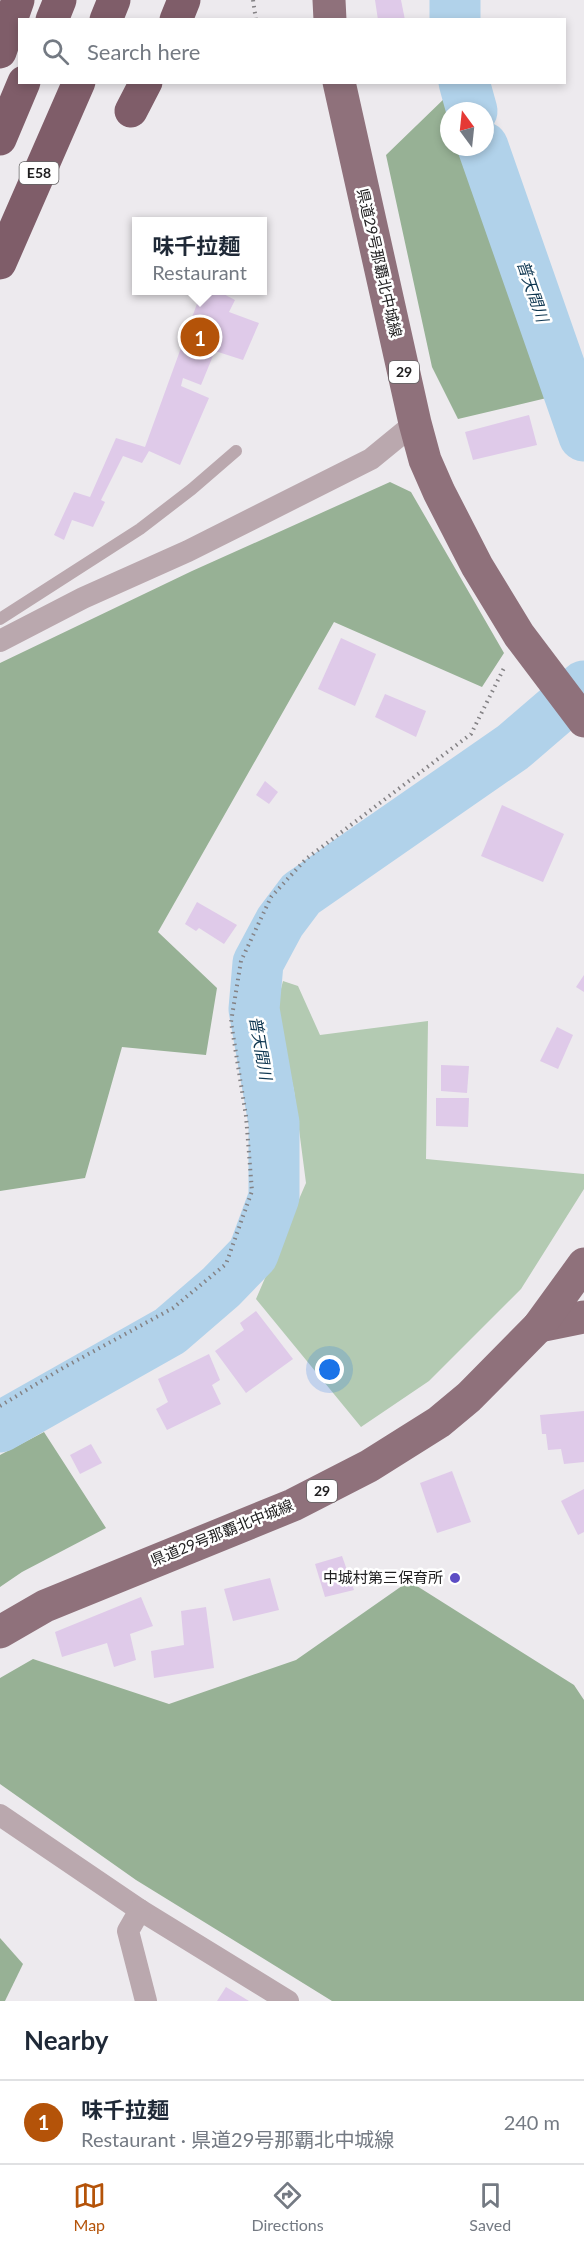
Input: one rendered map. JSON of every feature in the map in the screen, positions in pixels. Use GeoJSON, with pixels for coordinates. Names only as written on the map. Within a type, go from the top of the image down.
{"type":"FeatureCollection","features":[{"type":"Feature","properties":{"kind":"highway"},"geometry":{"type":"LineString","coordinates":[[0,52],[18,0]]}},
{"type":"Feature","properties":{"kind":"highway"},"geometry":{"type":"LineString","coordinates":[[53,18],[60,0]]}},
{"type":"Feature","properties":{"kind":"highway"},"geometry":{"type":"LineString","coordinates":[[107,18],[114,0]]}},
{"type":"Feature","properties":{"kind":"highway"},"geometry":{"type":"LineString","coordinates":[[177,18],[184,0]]}},
{"type":"Feature","properties":{"kind":"highway"},"geometry":{"type":"LineString","coordinates":[[0,139],[23,84]]}},
{"type":"Feature","properties":{"kind":"highway","name":"E58"},"geometry":{"type":"LineString","coordinates":[[0,263],[78,84]]}},
{"type":"Feature","properties":{"kind":"main road"},"geometry":{"type":"LineString","coordinates":[[329,0],[330,18]]}},
{"type":"Feature","properties":{"kind":"main road","name":"県道29号那覇北中城線"},"geometry":{"type":"LineString","coordinates":[[339,84],[425,460],[477,566],[522,638],[582,718]]}},
{"type":"Feature","properties":{"kind":"main road","name":"県道29号那覇北中城線"},"geometry":{"type":"LineString","coordinates":[[0,1632],[45,1606],[293,1505],[369,1466],[438,1422],[469,1397],[539,1326],[584,1264]]}},
{"type":"Feature","properties":{"kind":"main road"},"geometry":{"type":"LineString","coordinates":[[539,1326],[584,1317]]}},
{"type":"Feature","properties":{"kind":"street"},"geometry":{"type":"LineString","coordinates":[[0,641],[83,598],[188,551],[371,459],[415,423]]}},
{"type":"Feature","properties":{"kind":"street"},"geometry":{"type":"LineString","coordinates":[[0,1815],[140,1910],[288,2001]]}},
{"type":"Feature","properties":{"kind":"street"},"geometry":{"type":"LineString","coordinates":[[140,1910],[128,1931],[146,2001]]}},
{"type":"Feature","properties":{"kind":"lane"},"geometry":{"type":"LineString","coordinates":[[0,619],[140,529],[236,451]]}},
{"type":"Feature","properties":{"kind":"path"},"geometry":{"type":"LineString","coordinates":[[253,0],[256,18]]}},
{"type":"Feature","properties":{"kind":"path"},"geometry":{"type":"LineString","coordinates":[[0,1406],[173,1308],[226,1264],[252,1191],[246,1116],[231,1022],[241,961],[271,897],[306,859],[471,734],[522,638]]}},
{"type":"Feature","properties":{"kind":"green space"},"geometry":{"type":"Polygon","coordinates":[[[448,95],[451,102],[441,102],[448,95]]]}},
{"type":"Feature","properties":{"kind":"green space"},"geometry":{"type":"Polygon","coordinates":[[[440,103],[440,156],[471,156],[555,396],[458,419],[432,367],[386,155],[440,103]]]}},
{"type":"Feature","properties":{"kind":"green space"},"geometry":{"type":"Polygon","coordinates":[[[390,482],[411,492],[504,653],[482,687],[334,622],[158,932],[217,988],[206,1055],[122,1047],[85,1178],[0,1191],[0,663],[192,571],[390,482]]]}},
{"type":"Feature","properties":{"kind":"green space"},"geometry":{"type":"Polygon","coordinates":[[[283,981],[298,986],[320,1035],[428,1021],[426,1159],[584,1174],[584,1189],[521,1289],[429,1381],[361,1427],[256,1299],[306,1183],[294,1091],[276,1008],[283,981]]]}},
{"type":"Feature","properties":{"kind":"green space"},"geometry":{"type":"Polygon","coordinates":[[[44,1432],[106,1528],[22,1572],[0,1587],[0,1455],[44,1432]]]}},
{"type":"Feature","properties":{"kind":"green space"},"geometry":{"type":"Polygon","coordinates":[[[409,1581],[574,1685],[584,1700],[584,2001],[332,2001],[136,1880],[0,1784],[0,1678],[33,1659],[169,1704],[296,1660],[409,1581]]]}},
{"type":"Feature","properties":{"kind":"green space"},"geometry":{"type":"Polygon","coordinates":[[[0,1938],[23,1964],[5,2001],[0,2001],[0,1938]]]}},
{"type":"Feature","properties":{"kind":"building"},"geometry":{"type":"Polygon","coordinates":[[[375,0],[401,0],[405,18],[378,18],[375,0]]]}},
{"type":"Feature","properties":{"kind":"building"},"geometry":{"type":"Polygon","coordinates":[[[200,295],[226,295],[235,300],[229,312],[259,323],[243,360],[215,351],[201,385],[183,378],[181,386],[209,398],[180,465],[149,451],[142,463],[123,456],[101,500],[105,502],[93,527],[72,520],[64,540],[54,535],[74,492],[90,497],[116,438],[145,447],[200,295]]]}},
{"type":"Feature","properties":{"kind":"building"},"geometry":{"type":"Polygon","coordinates":[[[529,415],[537,445],[473,460],[465,432],[529,415]]]}},
{"type":"Feature","properties":{"kind":"building"},"geometry":{"type":"Polygon","coordinates":[[[341,638],[376,654],[355,706],[318,689],[341,638]]]}},
{"type":"Feature","properties":{"kind":"building"},"geometry":{"type":"Polygon","coordinates":[[[385,694],[426,711],[416,737],[375,717],[385,694]]]}},
{"type":"Feature","properties":{"kind":"building"},"geometry":{"type":"Polygon","coordinates":[[[265,781],[278,792],[269,804],[256,795],[265,781]]]}},
{"type":"Feature","properties":{"kind":"building"},"geometry":{"type":"Polygon","coordinates":[[[502,805],[564,834],[543,882],[481,856],[502,805]]]}},
{"type":"Feature","properties":{"kind":"building"},"geometry":{"type":"Polygon","coordinates":[[[197,902],[237,925],[224,944],[199,928],[196,931],[185,924],[197,902]]]}},
{"type":"Feature","properties":{"kind":"building"},"geometry":{"type":"Polygon","coordinates":[[[584,975],[584,992],[576,987],[584,975]]]}},
{"type":"Feature","properties":{"kind":"building"},"geometry":{"type":"Polygon","coordinates":[[[557,1027],[573,1035],[558,1069],[540,1061],[557,1027]]]}},
{"type":"Feature","properties":{"kind":"building"},"geometry":{"type":"Polygon","coordinates":[[[441,1065],[469,1066],[467,1093],[441,1091],[441,1065]]]}},
{"type":"Feature","properties":{"kind":"building"},"geometry":{"type":"Polygon","coordinates":[[[436,1098],[469,1098],[468,1127],[436,1126],[436,1098]]]}},
{"type":"Feature","properties":{"kind":"building"},"geometry":{"type":"Polygon","coordinates":[[[256,1311],[293,1359],[246,1393],[215,1351],[244,1330],[240,1323],[256,1311]]]}},
{"type":"Feature","properties":{"kind":"building"},"geometry":{"type":"Polygon","coordinates":[[[209,1354],[220,1380],[212,1385],[221,1404],[167,1430],[156,1409],[168,1402],[158,1379],[209,1354]]]}},
{"type":"Feature","properties":{"kind":"building"},"geometry":{"type":"Polygon","coordinates":[[[584,1411],[584,1462],[564,1464],[561,1449],[548,1450],[546,1434],[542,1434],[540,1415],[584,1411]]]}},
{"type":"Feature","properties":{"kind":"building"},"geometry":{"type":"Polygon","coordinates":[[[91,1444],[102,1463],[80,1474],[70,1455],[91,1444]]]}},
{"type":"Feature","properties":{"kind":"building"},"geometry":{"type":"Polygon","coordinates":[[[452,1471],[471,1522],[437,1533],[420,1483],[452,1471]]]}},
{"type":"Feature","properties":{"kind":"building"},"geometry":{"type":"Polygon","coordinates":[[[584,1489],[584,1532],[578,1535],[561,1501],[584,1489]]]}},
{"type":"Feature","properties":{"kind":"building"},"geometry":{"type":"Polygon","coordinates":[[[342,1556],[354,1590],[325,1597],[315,1564],[342,1556]]]}},
{"type":"Feature","properties":{"kind":"building"},"geometry":{"type":"Polygon","coordinates":[[[270,1578],[279,1610],[233,1621],[224,1589],[270,1578]]]}},
{"type":"Feature","properties":{"kind":"building"},"geometry":{"type":"Polygon","coordinates":[[[141,1597],[153,1626],[130,1634],[136,1660],[114,1667],[107,1643],[62,1657],[55,1632],[141,1597]]]}},
{"type":"Feature","properties":{"kind":"building"},"geometry":{"type":"Polygon","coordinates":[[[206,1607],[214,1668],[154,1678],[151,1651],[184,1645],[181,1611],[206,1607]]]}},
{"type":"Feature","properties":{"kind":"building"},"geometry":{"type":"Polygon","coordinates":[[[226,1987],[249,2001],[217,2001],[226,1987]]]}},
{"type":"Feature","properties":{"kind":"waterway","name":"普天間川"},"geometry":{"type":"LineString","coordinates":[[455,0],[455,18]]}},
{"type":"Feature","properties":{"kind":"waterway","name":"普天間川"},"geometry":{"type":"LineString","coordinates":[[465,84],[470,102]]}},
{"type":"Feature","properties":{"kind":"waterway","name":"普天間川"},"geometry":{"type":"LineString","coordinates":[[486,156],[584,436]]}},
{"type":"Feature","properties":{"kind":"waterway","name":"普天間川"},"geometry":{"type":"LineString","coordinates":[[0,1427],[170,1331],[221,1287],[253,1254],[274,1197],[274,1123],[254,1009],[258,963],[280,922],[301,894],[513,747],[584,686]]}},
{"type":"Feature","properties":{"kind":"place","name":"味千拉麺"},"geometry":{"type":"Point","coordinates":[200,337]}},
{"type":"Feature","properties":{"kind":"place","name":"中城村第三保育所"},"geometry":{"type":"Point","coordinates":[455,1578]}}]}
